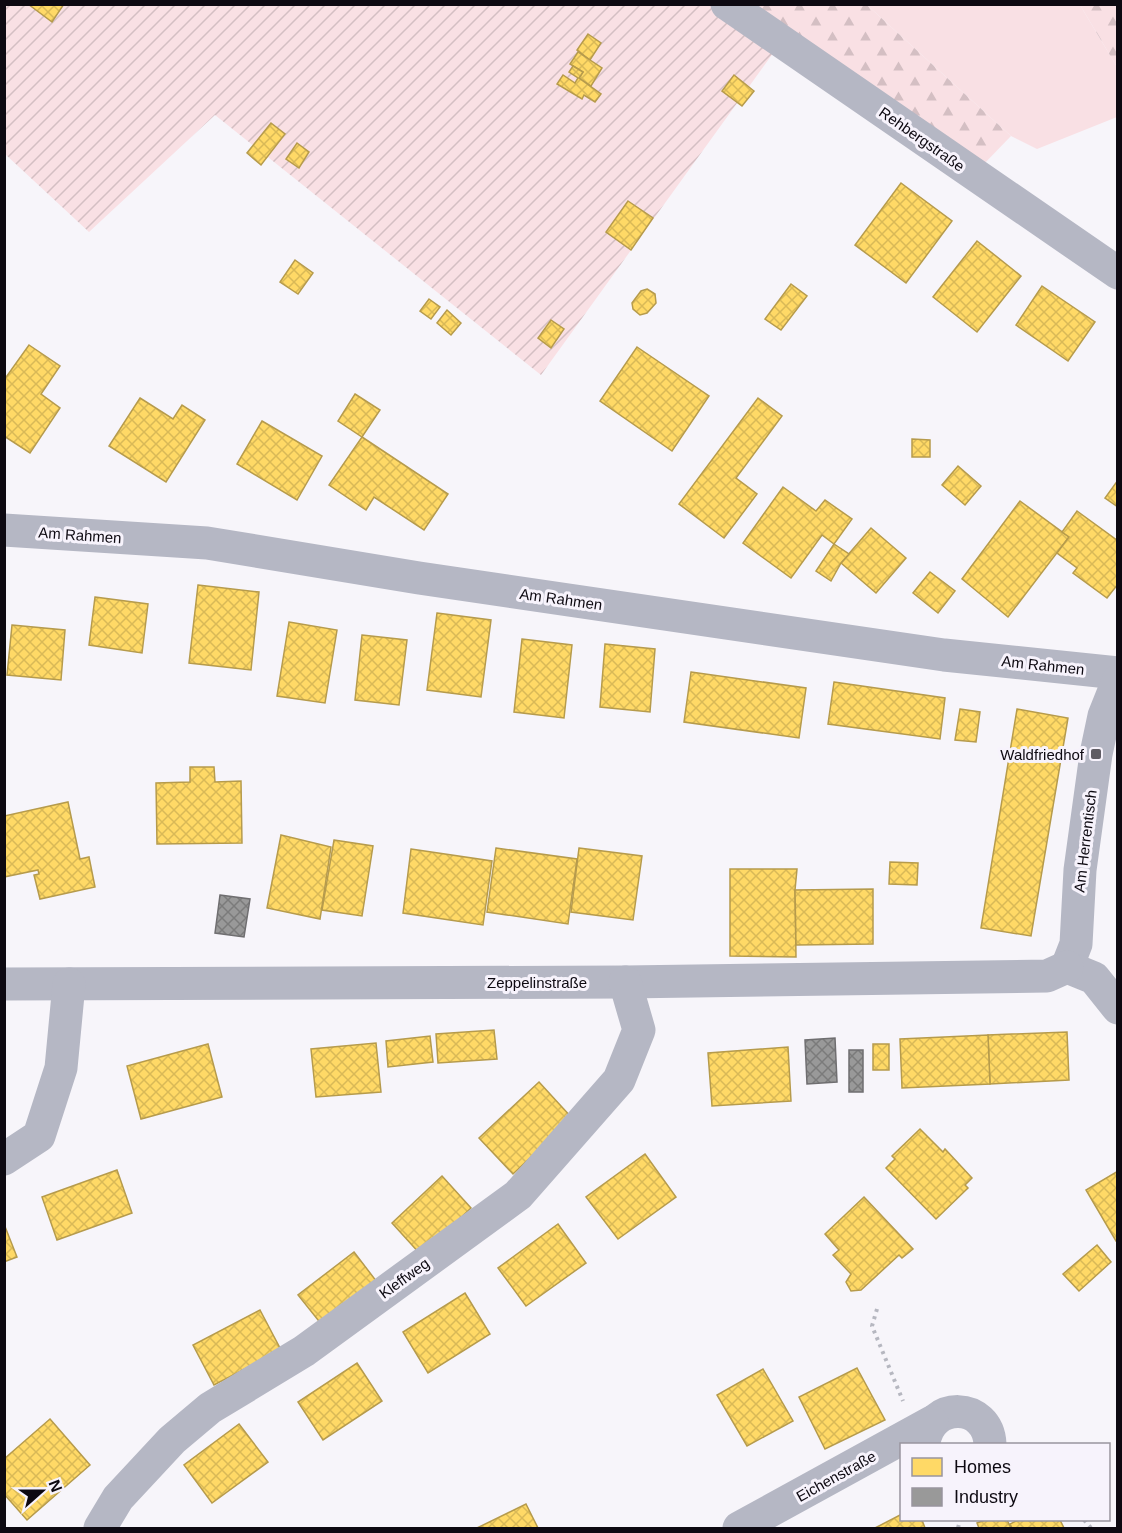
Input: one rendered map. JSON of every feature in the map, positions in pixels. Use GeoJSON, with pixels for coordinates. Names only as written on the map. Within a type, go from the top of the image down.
{"type":"FeatureCollection","features":[{"type":"Feature","properties":{"kind":"street","name":"Rehbergstraße"},"geometry":{"type":"LineString","coordinates":[[727,4],[1118,273]]}},
{"type":"Feature","properties":{"kind":"street","name":"Am Rahmen"},"geometry":{"type":"LineString","coordinates":[[4,530],[207,543],[431,580],[933,653],[1118,673]]}},
{"type":"Feature","properties":{"kind":"street","name":"Am Herrentisch"},"geometry":{"type":"LineString","coordinates":[[1067,967],[1076,944],[1080,870],[1096,754],[1104,716],[1118,681]]}},
{"type":"Feature","properties":{"kind":"street","name":"Zeppelinstraße"},"geometry":{"type":"LineString","coordinates":[[4,984],[625,982],[1047,976],[1067,967]]}},
{"type":"Feature","properties":{"kind":"street"},"geometry":{"type":"LineString","coordinates":[[1067,967],[1094,978],[1118,1008]]}},
{"type":"Feature","properties":{"kind":"street","name":"Kleffweg"},"geometry":{"type":"LineString","coordinates":[[100,1528],[118,1498],[172,1440],[210,1408],[304,1351],[518,1195],[619,1080],[639,1030],[625,982]]}},
{"type":"Feature","properties":{"kind":"street"},"geometry":{"type":"LineString","coordinates":[[4,1159],[39,1136],[61,1068],[69,984]]}},
{"type":"Feature","properties":{"kind":"street","name":"Eichenstraße"},"geometry":{"type":"LineString","coordinates":[[908,1443],[928,1433],[940,1416],[950,1412],[961,1412],[972,1414],[981,1421],[987,1430],[990,1443]]}},
{"type":"Feature","properties":{"kind":"street","name":"Eichenstraße"},"geometry":{"type":"LineString","coordinates":[[739,1528],[900,1447]]}},
{"type":"Feature","properties":{"kind":"path"},"geometry":{"type":"LineString","coordinates":[[877,1309],[872,1326],[904,1404]]}},
{"type":"Feature","properties":{"kind":"green space"},"geometry":{"type":"Polygon","coordinates":[[[740,4],[784,38],[541,375],[215,115],[89,232],[5,154],[4,5],[740,4]]]}},
{"type":"Feature","properties":{"kind":"green space"},"geometry":{"type":"Polygon","coordinates":[[[740,5],[867,5],[1011,136],[982,166],[740,5]]]}},
{"type":"Feature","properties":{"kind":"green space"},"geometry":{"type":"Polygon","coordinates":[[[867,5],[1080,5],[1117,67],[1117,117],[1037,149],[1011,136],[867,5]]]}},
{"type":"Feature","properties":{"kind":"green space"},"geometry":{"type":"Polygon","coordinates":[[[1080,5],[1117,5],[1117,67],[1080,5]]]}},
{"type":"Feature","properties":{"kind":"building: Homes"},"geometry":{"type":"Polygon","coordinates":[[[28,4],[64,4],[52,22],[28,4]]]}},
{"type":"Feature","properties":{"kind":"building: Homes"},"geometry":{"type":"Polygon","coordinates":[[[588,34],[601,43],[590,60],[577,50],[588,34]]]}},
{"type":"Feature","properties":{"kind":"building: Homes"},"geometry":{"type":"Polygon","coordinates":[[[578,52],[602,68],[591,86],[579,78],[583,72],[570,64],[578,52]]]}},
{"type":"Feature","properties":{"kind":"building: Homes"},"geometry":{"type":"Polygon","coordinates":[[[573,66],[583,72],[579,78],[601,94],[595,102],[584,95],[582,99],[557,84],[563,75],[575,83],[578,78],[569,72],[573,66]]]}},
{"type":"Feature","properties":{"kind":"building: Homes"},"geometry":{"type":"Polygon","coordinates":[[[734,75],[754,91],[742,106],[722,91],[734,75]]]}},
{"type":"Feature","properties":{"kind":"building: Homes"},"geometry":{"type":"Polygon","coordinates":[[[271,123],[285,134],[261,165],[247,153],[271,123]]]}},
{"type":"Feature","properties":{"kind":"building: Homes"},"geometry":{"type":"Polygon","coordinates":[[[297,143],[309,152],[299,168],[286,159],[297,143]]]}},
{"type":"Feature","properties":{"kind":"building: Homes"},"geometry":{"type":"Polygon","coordinates":[[[901,183],[952,221],[906,283],[855,245],[901,183]]]}},
{"type":"Feature","properties":{"kind":"building: Homes"},"geometry":{"type":"Polygon","coordinates":[[[628,201],[653,218],[631,250],[606,232],[628,201]]]}},
{"type":"Feature","properties":{"kind":"building: Homes"},"geometry":{"type":"Polygon","coordinates":[[[977,241],[1021,276],[977,332],[933,297],[977,241]]]}},
{"type":"Feature","properties":{"kind":"building: Homes"},"geometry":{"type":"Polygon","coordinates":[[[295,260],[313,273],[298,294],[280,282],[295,260]]]}},
{"type":"Feature","properties":{"kind":"building: Homes"},"geometry":{"type":"Polygon","coordinates":[[[791,284],[807,296],[781,330],[765,319],[791,284]]]}},
{"type":"Feature","properties":{"kind":"building: Homes"},"geometry":{"type":"Polygon","coordinates":[[[1042,286],[1095,322],[1068,361],[1016,325],[1042,286]]]}},
{"type":"Feature","properties":{"kind":"building: Homes"},"geometry":{"type":"Polygon","coordinates":[[[647,289],[655,294],[656,303],[647,313],[640,315],[633,309],[632,303],[641,291],[647,289]]]}},
{"type":"Feature","properties":{"kind":"building: Homes"},"geometry":{"type":"Polygon","coordinates":[[[429,299],[440,307],[431,319],[420,311],[429,299]]]}},
{"type":"Feature","properties":{"kind":"building: Homes"},"geometry":{"type":"Polygon","coordinates":[[[447,310],[461,323],[451,335],[437,323],[447,310]]]}},
{"type":"Feature","properties":{"kind":"building: Homes"},"geometry":{"type":"Polygon","coordinates":[[[551,320],[564,329],[551,348],[538,338],[551,320]]]}},
{"type":"Feature","properties":{"kind":"building: Homes"},"geometry":{"type":"Polygon","coordinates":[[[29,345],[60,366],[41,394],[60,408],[30,453],[4,436],[4,380],[29,345]]]}},
{"type":"Feature","properties":{"kind":"building: Homes"},"geometry":{"type":"Polygon","coordinates":[[[637,347],[709,396],[672,451],[600,401],[637,347]]]}},
{"type":"Feature","properties":{"kind":"building: Homes"},"geometry":{"type":"Polygon","coordinates":[[[355,394],[380,410],[362,437],[338,421],[355,394]]]}},
{"type":"Feature","properties":{"kind":"building: Homes"},"geometry":{"type":"Polygon","coordinates":[[[140,398],[173,419],[182,405],[205,420],[166,482],[109,446],[140,398]]]}},
{"type":"Feature","properties":{"kind":"building: Homes"},"geometry":{"type":"Polygon","coordinates":[[[758,398],[782,416],[736,478],[757,494],[724,538],[679,504],[758,398]]]}},
{"type":"Feature","properties":{"kind":"building: Homes"},"geometry":{"type":"Polygon","coordinates":[[[262,421],[322,456],[297,500],[237,464],[262,421]]]}},
{"type":"Feature","properties":{"kind":"building: Homes"},"geometry":{"type":"Polygon","coordinates":[[[362,437],[448,494],[424,530],[374,497],[366,510],[329,485],[362,437]]]}},
{"type":"Feature","properties":{"kind":"building: Homes"},"geometry":{"type":"Polygon","coordinates":[[[912,439],[930,440],[930,457],[912,457],[912,439]]]}},
{"type":"Feature","properties":{"kind":"building: Homes"},"geometry":{"type":"Polygon","coordinates":[[[958,466],[981,486],[965,505],[942,485],[958,466]]]}},
{"type":"Feature","properties":{"kind":"building: Homes"},"geometry":{"type":"Polygon","coordinates":[[[1118,480],[1118,507],[1105,498],[1118,480]]]}},
{"type":"Feature","properties":{"kind":"building: Homes"},"geometry":{"type":"Polygon","coordinates":[[[783,487],[816,511],[825,500],[852,519],[834,544],[822,535],[791,578],[743,543],[783,487]]]}},
{"type":"Feature","properties":{"kind":"building: Homes"},"geometry":{"type":"Polygon","coordinates":[[[1020,501],[1069,537],[1008,617],[962,579],[1020,501]]]}},
{"type":"Feature","properties":{"kind":"building: Homes"},"geometry":{"type":"Polygon","coordinates":[[[1077,511],[1118,541],[1118,584],[1107,598],[1073,573],[1077,568],[1057,553],[1069,537],[1062,532],[1077,511]]]}},
{"type":"Feature","properties":{"kind":"building: Homes"},"geometry":{"type":"Polygon","coordinates":[[[871,528],[906,558],[876,593],[841,563],[871,528]]]}},
{"type":"Feature","properties":{"kind":"building: Homes"},"geometry":{"type":"Polygon","coordinates":[[[834,544],[849,554],[831,581],[816,571],[834,544]]]}},
{"type":"Feature","properties":{"kind":"building: Homes"},"geometry":{"type":"Polygon","coordinates":[[[930,572],[955,591],[938,613],[913,593],[930,572]]]}},
{"type":"Feature","properties":{"kind":"building: Homes"},"geometry":{"type":"Polygon","coordinates":[[[198,585],[259,592],[251,670],[189,663],[198,585]]]}},
{"type":"Feature","properties":{"kind":"building: Homes"},"geometry":{"type":"Polygon","coordinates":[[[95,597],[148,604],[142,653],[89,645],[95,597]]]}},
{"type":"Feature","properties":{"kind":"building: Homes"},"geometry":{"type":"Polygon","coordinates":[[[437,613],[491,620],[481,697],[427,690],[437,613]]]}},
{"type":"Feature","properties":{"kind":"building: Homes"},"geometry":{"type":"Polygon","coordinates":[[[289,622],[337,630],[325,703],[277,696],[289,622]]]}},
{"type":"Feature","properties":{"kind":"building: Homes"},"geometry":{"type":"Polygon","coordinates":[[[12,625],[65,630],[61,680],[7,675],[12,625]]]}},
{"type":"Feature","properties":{"kind":"building: Homes"},"geometry":{"type":"Polygon","coordinates":[[[362,635],[407,640],[399,705],[355,700],[362,635]]]}},
{"type":"Feature","properties":{"kind":"building: Homes"},"geometry":{"type":"Polygon","coordinates":[[[522,639],[572,645],[564,718],[514,712],[522,639]]]}},
{"type":"Feature","properties":{"kind":"building: Homes"},"geometry":{"type":"Polygon","coordinates":[[[605,644],[655,649],[650,712],[600,707],[605,644]]]}},
{"type":"Feature","properties":{"kind":"building: Homes"},"geometry":{"type":"Polygon","coordinates":[[[691,672],[806,688],[799,738],[684,722],[691,672]]]}},
{"type":"Feature","properties":{"kind":"building: Homes"},"geometry":{"type":"Polygon","coordinates":[[[834,682],[945,698],[940,739],[828,724],[834,682]]]}},
{"type":"Feature","properties":{"kind":"building: Homes"},"geometry":{"type":"Polygon","coordinates":[[[960,709],[980,712],[976,742],[955,740],[960,709]]]}},
{"type":"Feature","properties":{"kind":"building: Homes"},"geometry":{"type":"Polygon","coordinates":[[[1017,709],[1068,718],[1031,936],[981,928],[1017,709]]]}},
{"type":"Feature","properties":{"kind":"building: Homes"},"geometry":{"type":"Polygon","coordinates":[[[190,767],[214,767],[215,782],[241,781],[242,843],[157,844],[156,783],[190,782],[190,767]]]}},
{"type":"Feature","properties":{"kind":"building: Homes"},"geometry":{"type":"Polygon","coordinates":[[[68,802],[80,859],[89,857],[95,887],[40,899],[34,875],[39,874],[38,870],[4,877],[4,816],[68,802]]]}},
{"type":"Feature","properties":{"kind":"building: Homes"},"geometry":{"type":"Polygon","coordinates":[[[281,835],[331,847],[320,919],[267,908],[281,835]]]}},
{"type":"Feature","properties":{"kind":"building: Homes"},"geometry":{"type":"Polygon","coordinates":[[[334,840],[373,846],[362,916],[322,910],[334,840]]]}},
{"type":"Feature","properties":{"kind":"building: Homes"},"geometry":{"type":"Polygon","coordinates":[[[496,848],[577,859],[568,924],[487,912],[496,848]]]}},
{"type":"Feature","properties":{"kind":"building: Homes"},"geometry":{"type":"Polygon","coordinates":[[[579,848],[642,856],[633,920],[571,912],[579,848]]]}},
{"type":"Feature","properties":{"kind":"building: Homes"},"geometry":{"type":"Polygon","coordinates":[[[411,849],[492,861],[483,925],[403,913],[411,849]]]}},
{"type":"Feature","properties":{"kind":"building: Homes"},"geometry":{"type":"Polygon","coordinates":[[[890,862],[918,863],[917,885],[889,884],[890,862]]]}},
{"type":"Feature","properties":{"kind":"building: Homes"},"geometry":{"type":"Polygon","coordinates":[[[730,869],[797,869],[796,957],[730,956],[730,869]]]}},
{"type":"Feature","properties":{"kind":"building: Homes"},"geometry":{"type":"Polygon","coordinates":[[[873,889],[873,944],[796,945],[795,890],[873,889]]]}},
{"type":"Feature","properties":{"kind":"building: Homes"},"geometry":{"type":"Polygon","coordinates":[[[494,1030],[497,1059],[438,1063],[436,1034],[494,1030]]]}},
{"type":"Feature","properties":{"kind":"building: Homes"},"geometry":{"type":"Polygon","coordinates":[[[1067,1032],[1069,1080],[990,1084],[988,1035],[1067,1032]]]}},
{"type":"Feature","properties":{"kind":"building: Homes"},"geometry":{"type":"Polygon","coordinates":[[[988,1035],[990,1084],[902,1088],[900,1039],[988,1035]]]}},
{"type":"Feature","properties":{"kind":"building: Homes"},"geometry":{"type":"Polygon","coordinates":[[[430,1036],[433,1062],[388,1067],[386,1041],[430,1036]]]}},
{"type":"Feature","properties":{"kind":"building: Homes"},"geometry":{"type":"Polygon","coordinates":[[[376,1043],[381,1092],[316,1097],[311,1049],[376,1043]]]}},
{"type":"Feature","properties":{"kind":"building: Homes"},"geometry":{"type":"Polygon","coordinates":[[[208,1044],[222,1097],[141,1119],[127,1066],[208,1044]]]}},
{"type":"Feature","properties":{"kind":"building: Homes"},"geometry":{"type":"Polygon","coordinates":[[[873,1044],[889,1044],[889,1070],[873,1070],[873,1044]]]}},
{"type":"Feature","properties":{"kind":"building: Homes"},"geometry":{"type":"Polygon","coordinates":[[[788,1047],[791,1101],[712,1106],[708,1053],[788,1047]]]}},
{"type":"Feature","properties":{"kind":"building: Homes"},"geometry":{"type":"Polygon","coordinates":[[[539,1082],[572,1118],[513,1174],[479,1138],[539,1082]]]}},
{"type":"Feature","properties":{"kind":"building: Homes"},"geometry":{"type":"Polygon","coordinates":[[[920,1129],[943,1152],[945,1149],[972,1178],[965,1185],[968,1188],[936,1219],[886,1168],[895,1159],[892,1156],[920,1129]]]}},
{"type":"Feature","properties":{"kind":"building: Homes"},"geometry":{"type":"Polygon","coordinates":[[[645,1154],[676,1197],[618,1239],[586,1197],[645,1154]]]}},
{"type":"Feature","properties":{"kind":"building: Homes"},"geometry":{"type":"Polygon","coordinates":[[[117,1170],[132,1213],[57,1240],[42,1197],[117,1170]]]}},
{"type":"Feature","properties":{"kind":"building: Homes"},"geometry":{"type":"Polygon","coordinates":[[[1118,1171],[1118,1240],[1116,1241],[1086,1190],[1118,1171]]]}},
{"type":"Feature","properties":{"kind":"building: Homes"},"geometry":{"type":"Polygon","coordinates":[[[442,1176],[471,1208],[421,1255],[392,1223],[442,1176]]]}},
{"type":"Feature","properties":{"kind":"building: Homes"},"geometry":{"type":"Polygon","coordinates":[[[864,1197],[913,1249],[902,1258],[899,1255],[861,1290],[851,1291],[846,1282],[851,1274],[833,1255],[839,1250],[825,1234],[864,1197]]]}},
{"type":"Feature","properties":{"kind":"building: Homes"},"geometry":{"type":"Polygon","coordinates":[[[4,1224],[17,1257],[4,1262],[4,1224]]]}},
{"type":"Feature","properties":{"kind":"building: Homes"},"geometry":{"type":"Polygon","coordinates":[[[558,1224],[586,1263],[526,1306],[498,1268],[558,1224]]]}},
{"type":"Feature","properties":{"kind":"building: Homes"},"geometry":{"type":"Polygon","coordinates":[[[1097,1245],[1111,1262],[1079,1291],[1063,1274],[1097,1245]]]}},
{"type":"Feature","properties":{"kind":"building: Homes"},"geometry":{"type":"Polygon","coordinates":[[[354,1252],[377,1282],[322,1325],[298,1295],[354,1252]]]}},
{"type":"Feature","properties":{"kind":"building: Homes"},"geometry":{"type":"Polygon","coordinates":[[[465,1293],[490,1334],[428,1373],[403,1332],[465,1293]]]}},
{"type":"Feature","properties":{"kind":"building: Homes"},"geometry":{"type":"Polygon","coordinates":[[[260,1310],[281,1350],[214,1385],[193,1345],[260,1310]]]}},
{"type":"Feature","properties":{"kind":"building: Homes"},"geometry":{"type":"Polygon","coordinates":[[[357,1363],[382,1401],[323,1440],[298,1402],[357,1363]]]}},
{"type":"Feature","properties":{"kind":"building: Homes"},"geometry":{"type":"Polygon","coordinates":[[[857,1368],[885,1420],[825,1449],[799,1397],[857,1368]]]}},
{"type":"Feature","properties":{"kind":"building: Homes"},"geometry":{"type":"Polygon","coordinates":[[[763,1369],[793,1421],[747,1446],[717,1395],[763,1369]]]}},
{"type":"Feature","properties":{"kind":"building: Homes"},"geometry":{"type":"Polygon","coordinates":[[[50,1419],[90,1465],[27,1520],[4,1494],[4,1459],[50,1419]]]}},
{"type":"Feature","properties":{"kind":"building: Homes"},"geometry":{"type":"Polygon","coordinates":[[[239,1424],[268,1462],[212,1503],[184,1465],[239,1424]]]}},
{"type":"Feature","properties":{"kind":"building: Homes"},"geometry":{"type":"Polygon","coordinates":[[[526,1504],[538,1528],[477,1528],[526,1504]]]}},
{"type":"Feature","properties":{"kind":"building: Homes"},"geometry":{"type":"Polygon","coordinates":[[[900,1515],[900,1521],[922,1521],[925,1528],[875,1528],[900,1515]]]}},
{"type":"Feature","properties":{"kind":"building: Homes"},"geometry":{"type":"Polygon","coordinates":[[[1008,1521],[1011,1528],[979,1528],[977,1523],[1008,1521]]]}},
{"type":"Feature","properties":{"kind":"building: Homes"},"geometry":{"type":"Polygon","coordinates":[[[1016,1521],[1060,1521],[1064,1528],[1012,1528],[1010,1524],[1016,1521]]]}},
{"type":"Feature","properties":{"kind":"building: Industry"},"geometry":{"type":"Polygon","coordinates":[[[220,895],[250,899],[244,937],[215,933],[220,895]]]}},
{"type":"Feature","properties":{"kind":"building: Industry"},"geometry":{"type":"Polygon","coordinates":[[[835,1038],[837,1082],[807,1084],[805,1040],[835,1038]]]}},
{"type":"Feature","properties":{"kind":"building: Industry"},"geometry":{"type":"Polygon","coordinates":[[[849,1050],[863,1050],[863,1092],[849,1092],[849,1050]]]}},
{"type":"Feature","properties":{"kind":"place","name":"Waldfriedhof"},"geometry":{"type":"Point","coordinates":[1096,754]}}]}
